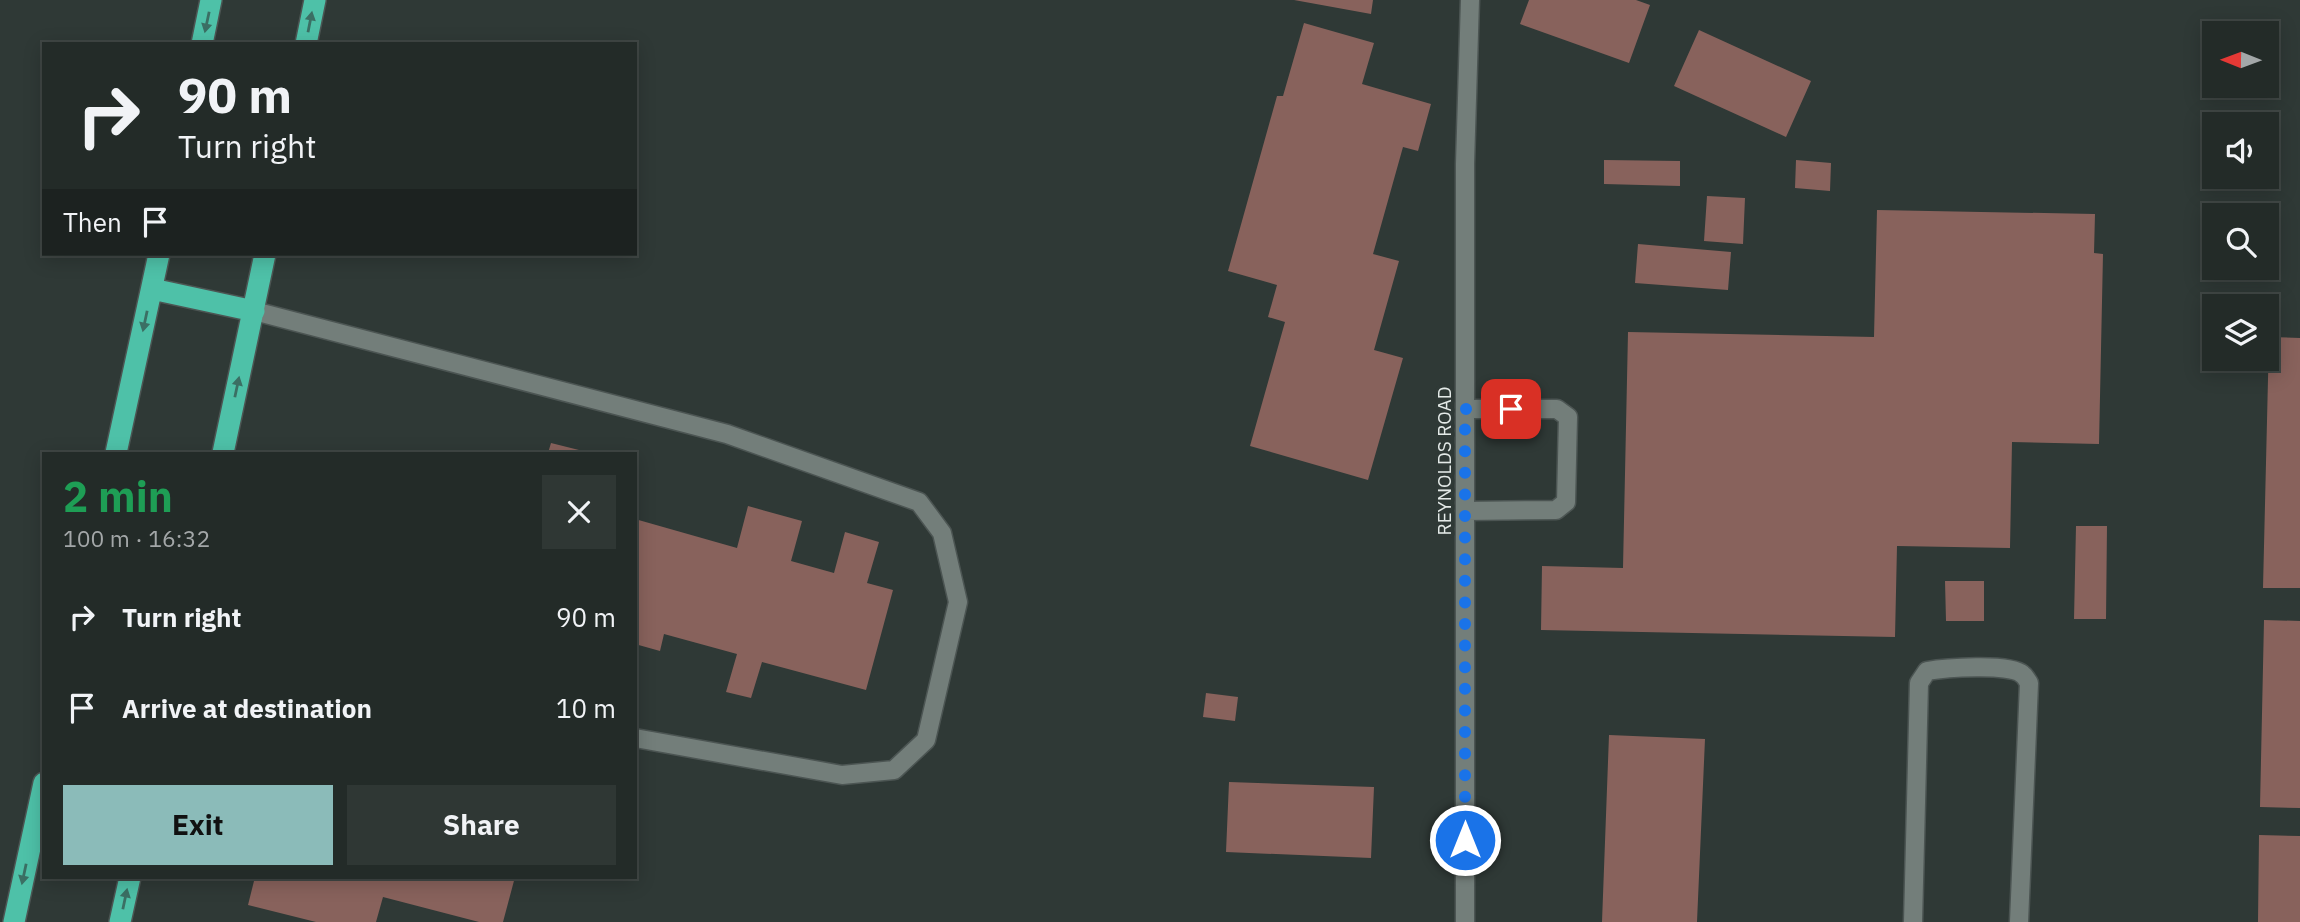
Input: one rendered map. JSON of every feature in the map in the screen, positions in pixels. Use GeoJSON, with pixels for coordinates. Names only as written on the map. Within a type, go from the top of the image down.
{"type":"FeatureCollection","features":[{"type":"Feature","properties":{"kind":"highway"},"geometry":{"type":"LineString","coordinates":[[202,42],[212,0]]}},
{"type":"Feature","properties":{"kind":"highway"},"geometry":{"type":"LineString","coordinates":[[306,42],[315,0]]}},
{"type":"Feature","properties":{"kind":"highway"},"geometry":{"type":"LineString","coordinates":[[116,452],[159,256]]}},
{"type":"Feature","properties":{"kind":"highway"},"geometry":{"type":"LineString","coordinates":[[223,452],[265,256]]}},
{"type":"Feature","properties":{"kind":"highway"},"geometry":{"type":"LineString","coordinates":[[152,289],[254,311]]}},
{"type":"Feature","properties":{"kind":"highway"},"geometry":{"type":"LineString","coordinates":[[14,922],[42,792]]}},
{"type":"Feature","properties":{"kind":"highway"},"geometry":{"type":"LineString","coordinates":[[120,922],[130,879]]}},
{"type":"Feature","properties":{"kind":"street","name":"REYNOLDS ROAD"},"geometry":{"type":"LineString","coordinates":[[1465,922],[1465,164],[1470,0]]}},
{"type":"Feature","properties":{"kind":"street"},"geometry":{"type":"LineString","coordinates":[[254,311],[727,434],[919,502],[942,533],[958,602],[926,740],[894,770],[842,775],[637,738]]}},
{"type":"Feature","properties":{"kind":"street"},"geometry":{"type":"LineString","coordinates":[[1465,409],[1557,409],[1568,417],[1566,502],[1562,507],[1556,510],[1465,511]]}},
{"type":"Feature","properties":{"kind":"street"},"geometry":{"type":"LineString","coordinates":[[1913,922],[1919,683],[1927,671],[1975,669],[2010,669],[2022,673],[2029,683],[2019,922]]}},
{"type":"Feature","properties":{"kind":"building"},"geometry":{"type":"Polygon","coordinates":[[[1294,0],[1373,0],[1371,14],[1294,0]]]}},
{"type":"Feature","properties":{"kind":"building"},"geometry":{"type":"Polygon","coordinates":[[[1529,0],[1636,0],[1650,5],[1629,63],[1520,24],[1529,0]]]}},
{"type":"Feature","properties":{"kind":"building"},"geometry":{"type":"Polygon","coordinates":[[[1304,23],[1374,43],[1362,84],[1431,104],[1418,151],[1403,147],[1373,254],[1399,261],[1374,350],[1403,358],[1368,480],[1250,446],[1285,322],[1268,317],[1277,285],[1228,271],[1277,96],[1283,96],[1304,23]]]}},
{"type":"Feature","properties":{"kind":"building"},"geometry":{"type":"Polygon","coordinates":[[[1699,30],[1811,81],[1786,137],[1674,86],[1699,30]]]}},
{"type":"Feature","properties":{"kind":"building"},"geometry":{"type":"Polygon","coordinates":[[[1604,160],[1680,161],[1680,186],[1604,184],[1604,160]]]}},
{"type":"Feature","properties":{"kind":"building"},"geometry":{"type":"Polygon","coordinates":[[[1796,160],[1831,163],[1830,191],[1795,188],[1796,160]]]}},
{"type":"Feature","properties":{"kind":"building"},"geometry":{"type":"Polygon","coordinates":[[[1707,196],[1745,198],[1743,244],[1704,241],[1707,196]]]}},
{"type":"Feature","properties":{"kind":"building"},"geometry":{"type":"Polygon","coordinates":[[[1877,210],[2095,214],[2094,253],[2103,254],[2099,444],[2012,442],[2010,548],[1897,546],[1895,637],[1541,630],[1542,566],[1623,568],[1628,332],[1874,337],[1877,210]]]}},
{"type":"Feature","properties":{"kind":"building"},"geometry":{"type":"Polygon","coordinates":[[[1638,244],[1731,252],[1728,290],[1635,283],[1638,244]]]}},
{"type":"Feature","properties":{"kind":"building"},"geometry":{"type":"Polygon","coordinates":[[[2279,337],[2300,338],[2300,588],[2263,588],[2268,371],[2279,371],[2279,337]]]}},
{"type":"Feature","properties":{"kind":"building"},"geometry":{"type":"Polygon","coordinates":[[[551,443],[587,452],[548,452],[551,443]]]}},
{"type":"Feature","properties":{"kind":"building"},"geometry":{"type":"Polygon","coordinates":[[[748,506],[802,521],[791,561],[834,573],[845,532],[879,542],[867,583],[893,590],[866,690],[762,662],[751,698],[726,692],[737,654],[664,634],[660,651],[637,645],[637,520],[737,548],[748,506]]]}},
{"type":"Feature","properties":{"kind":"building"},"geometry":{"type":"Polygon","coordinates":[[[2076,526],[2107,526],[2106,619],[2074,619],[2076,526]]]}},
{"type":"Feature","properties":{"kind":"building"},"geometry":{"type":"Polygon","coordinates":[[[1945,581],[1984,581],[1984,621],[1946,621],[1945,581]]]}},
{"type":"Feature","properties":{"kind":"building"},"geometry":{"type":"Polygon","coordinates":[[[2264,620],[2300,621],[2300,808],[2260,807],[2264,620]]]}},
{"type":"Feature","properties":{"kind":"building"},"geometry":{"type":"Polygon","coordinates":[[[1206,693],[1238,697],[1235,721],[1203,717],[1206,693]]]}},
{"type":"Feature","properties":{"kind":"building"},"geometry":{"type":"Polygon","coordinates":[[[1609,735],[1705,739],[1697,922],[1602,922],[1609,735]]]}},
{"type":"Feature","properties":{"kind":"building"},"geometry":{"type":"Polygon","coordinates":[[[1229,782],[1374,787],[1371,858],[1226,852],[1229,782]]]}},
{"type":"Feature","properties":{"kind":"building"},"geometry":{"type":"Polygon","coordinates":[[[2259,835],[2300,836],[2300,922],[2258,922],[2259,835]]]}},
{"type":"Feature","properties":{"kind":"building"},"geometry":{"type":"Polygon","coordinates":[[[254,879],[514,879],[503,922],[479,922],[383,897],[376,922],[316,922],[248,905],[254,879]]]}},
{"type":"Feature","properties":{"kind":"route"},"geometry":{"type":"LineString","coordinates":[[1465,840],[1465,409],[1511,409]]}}]}
